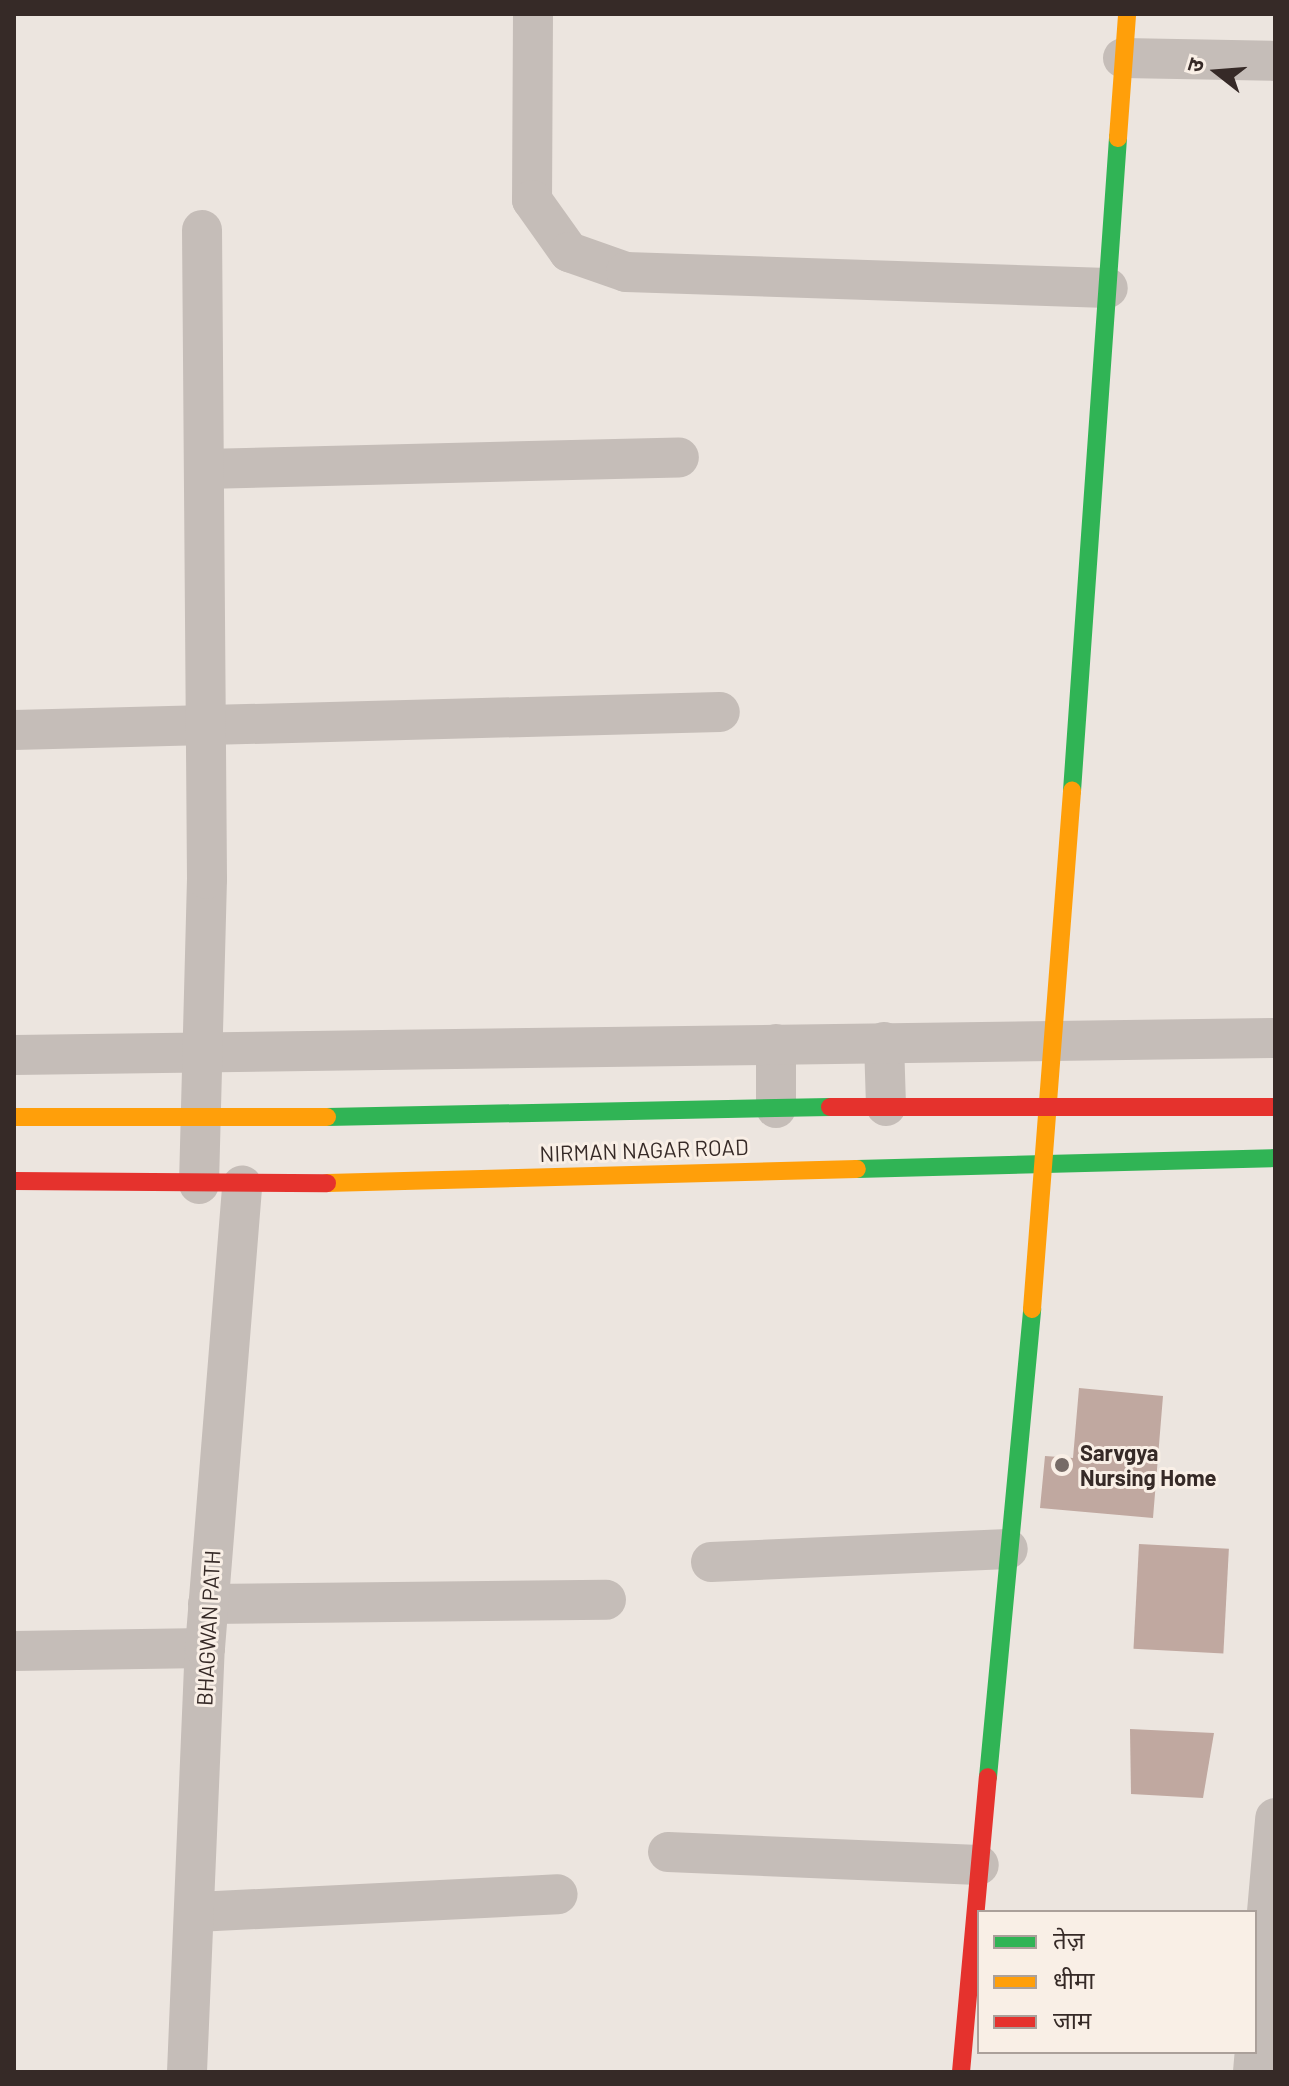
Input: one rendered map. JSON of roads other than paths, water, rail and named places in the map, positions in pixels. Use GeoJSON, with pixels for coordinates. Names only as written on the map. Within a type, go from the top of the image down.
{"type":"FeatureCollection","features":[{"type":"Feature","properties":{"kind":"street"},"geometry":{"type":"LineString","coordinates":[[533,14],[532,200],[569,252],[626,272],[1108,288]]}},
{"type":"Feature","properties":{"kind":"street"},"geometry":{"type":"LineString","coordinates":[[961,2072],[1045,1164],[1127,14]]}},
{"type":"Feature","properties":{"kind":"street"},"geometry":{"type":"LineString","coordinates":[[1123,58],[1275,61]]}},
{"type":"Feature","properties":{"kind":"street"},"geometry":{"type":"LineString","coordinates":[[199,1184],[203,1052],[202,230]]}},
{"type":"Feature","properties":{"kind":"street"},"geometry":{"type":"LineString","coordinates":[[204,469],[679,457]]}},
{"type":"Feature","properties":{"kind":"street"},"geometry":{"type":"LineString","coordinates":[[14,730],[202,729],[720,712]]}},
{"type":"Feature","properties":{"kind":"street"},"geometry":{"type":"LineString","coordinates":[[14,1055],[1275,1038]]}},
{"type":"Feature","properties":{"kind":"street"},"geometry":{"type":"LineString","coordinates":[[884,1042],[886,1106]]}},
{"type":"Feature","properties":{"kind":"street"},"geometry":{"type":"LineString","coordinates":[[776,1044],[776,1108]]}},
{"type":"Feature","properties":{"kind":"street","name":"NIRMAN NAGAR ROAD"},"geometry":{"type":"LineString","coordinates":[[14,1117],[201,1120],[1049,1104],[1275,1107]]}},
{"type":"Feature","properties":{"kind":"street","name":"NIRMAN NAGAR ROAD"},"geometry":{"type":"LineString","coordinates":[[14,1181],[242,1185],[1275,1158]]}},
{"type":"Feature","properties":{"kind":"street","name":"BHAGWAN PATH"},"geometry":{"type":"LineString","coordinates":[[187,2072],[205,1648],[242,1185]]}},
{"type":"Feature","properties":{"kind":"street"},"geometry":{"type":"LineString","coordinates":[[711,1562],[1008,1549]]}},
{"type":"Feature","properties":{"kind":"street"},"geometry":{"type":"LineString","coordinates":[[208,1604],[606,1600]]}},
{"type":"Feature","properties":{"kind":"street"},"geometry":{"type":"LineString","coordinates":[[14,1651],[205,1648]]}},
{"type":"Feature","properties":{"kind":"street"},"geometry":{"type":"LineString","coordinates":[[1257,2034],[1274,1874],[1275,1818]]}},
{"type":"Feature","properties":{"kind":"street"},"geometry":{"type":"LineString","coordinates":[[668,1852],[979,1865]]}},
{"type":"Feature","properties":{"kind":"street"},"geometry":{"type":"LineString","coordinates":[[196,1912],[558,1894]]}},
{"type":"Feature","properties":{"kind":"place","name":"Sarvgya Nursing Home"},"geometry":{"type":"Point","coordinates":[1062,1465]}}]}
